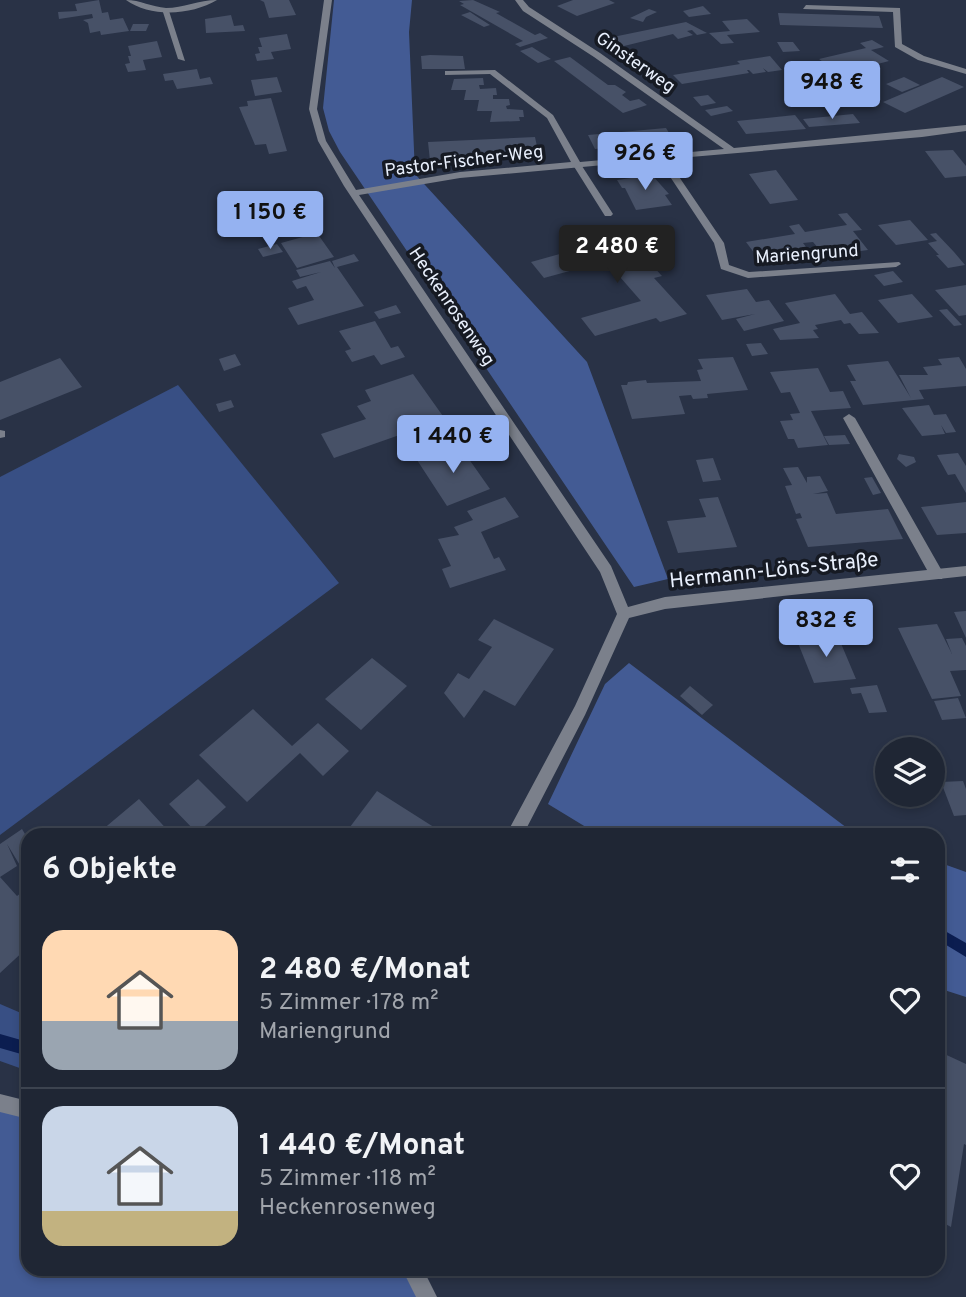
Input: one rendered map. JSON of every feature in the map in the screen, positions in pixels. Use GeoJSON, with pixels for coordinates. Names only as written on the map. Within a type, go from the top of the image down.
{"type":"FeatureCollection","features":[{"type":"Feature","properties":{"kind":"street"},"geometry":{"type":"LineString","coordinates":[[130,0],[141,7],[165,11],[191,8],[213,0]]}},
{"type":"Feature","properties":{"kind":"street","name":"Heckenrosenweg"},"geometry":{"type":"LineString","coordinates":[[328,0],[313,109],[322,141],[606,570],[624,614]]}},
{"type":"Feature","properties":{"kind":"street","name":"Ginsterweg"},"geometry":{"type":"LineString","coordinates":[[519,0],[526,9],[597,55],[733,151]]}},
{"type":"Feature","properties":{"kind":"street"},"geometry":{"type":"LineString","coordinates":[[806,7],[897,10],[898,45],[921,58],[966,72]]}},
{"type":"Feature","properties":{"kind":"street"},"geometry":{"type":"LineString","coordinates":[[165,11],[182,59]]}},
{"type":"Feature","properties":{"kind":"street","name":"Pastor-Fischer-Weg"},"geometry":{"type":"LineString","coordinates":[[448,73],[492,72],[551,117],[577,165]]}},
{"type":"Feature","properties":{"kind":"street","name":"Pastor-Fischer-Weg"},"geometry":{"type":"LineString","coordinates":[[354,193],[460,175],[966,128]]}},
{"type":"Feature","properties":{"kind":"street","name":"Mariengrund"},"geometry":{"type":"LineString","coordinates":[[661,158],[719,243],[724,267],[748,275],[895,264]]}},
{"type":"Feature","properties":{"kind":"street"},"geometry":{"type":"LineString","coordinates":[[577,165],[608,214]]}},
{"type":"Feature","properties":{"kind":"street"},"geometry":{"type":"LineString","coordinates":[[849,418],[937,575]]}},
{"type":"Feature","properties":{"kind":"street","name":"Hermann-Löns-Straße"},"geometry":{"type":"LineString","coordinates":[[624,614],[665,603],[966,571]]}},
{"type":"Feature","properties":{"kind":"street"},"geometry":{"type":"LineString","coordinates":[[518,828],[580,710],[624,614]]}},
{"type":"Feature","properties":{"kind":"street"},"geometry":{"type":"LineString","coordinates":[[0,1103],[21,1108]]}},
{"type":"Feature","properties":{"kind":"street"},"geometry":{"type":"LineString","coordinates":[[416,1276],[427,1297]]}},
{"type":"Feature","properties":{"kind":"shaded area"},"geometry":{"type":"Polygon","coordinates":[[[334,0],[412,0],[409,32],[415,174],[587,362],[668,579],[634,587],[340,152],[329,131],[323,108],[334,0]]]}},
{"type":"Feature","properties":{"kind":"shaded area"},"geometry":{"type":"Polygon","coordinates":[[[178,385],[339,583],[0,835],[0,477],[178,385]]]}},
{"type":"Feature","properties":{"kind":"shaded area"},"geometry":{"type":"Polygon","coordinates":[[[629,663],[847,828],[587,828],[548,804],[605,684],[629,663]]]}},
{"type":"Feature","properties":{"kind":"shaded area"},"geometry":{"type":"Polygon","coordinates":[[[945,864],[966,872],[966,997],[945,990],[945,864]]]}},
{"type":"Feature","properties":{"kind":"shaded area"},"geometry":{"type":"Polygon","coordinates":[[[0,1004],[21,1013],[21,1068],[0,1061],[0,1004]]]}},
{"type":"Feature","properties":{"kind":"shaded area"},"geometry":{"type":"Polygon","coordinates":[[[0,1101],[21,1103],[21,1276],[415,1276],[423,1297],[0,1297],[0,1101]]]}},
{"type":"Feature","properties":{"kind":"building"},"geometry":{"type":"Polygon","coordinates":[[[99,0],[102,13],[108,12],[110,20],[123,18],[129,31],[101,35],[100,31],[90,33],[88,23],[83,20],[93,18],[92,14],[59,19],[58,12],[77,11],[75,4],[99,0]]]}},
{"type":"Feature","properties":{"kind":"building"},"geometry":{"type":"Polygon","coordinates":[[[260,0],[289,0],[296,15],[269,18],[264,2],[260,0]]]}},
{"type":"Feature","properties":{"kind":"building"},"geometry":{"type":"Polygon","coordinates":[[[473,0],[500,12],[496,13],[535,35],[540,33],[548,38],[520,47],[515,44],[523,41],[460,5],[464,4],[459,1],[473,0]]]}},
{"type":"Feature","properties":{"kind":"building"},"geometry":{"type":"Polygon","coordinates":[[[573,0],[609,0],[615,3],[577,16],[557,6],[573,0]]]}},
{"type":"Feature","properties":{"kind":"building"},"geometry":{"type":"Polygon","coordinates":[[[703,6],[711,14],[689,17],[683,11],[703,6]]]}},
{"type":"Feature","properties":{"kind":"building"},"geometry":{"type":"Polygon","coordinates":[[[649,9],[657,12],[646,17],[643,22],[630,18],[649,9]]]}},
{"type":"Feature","properties":{"kind":"building"},"geometry":{"type":"Polygon","coordinates":[[[470,12],[490,25],[484,27],[461,15],[470,12]]]}},
{"type":"Feature","properties":{"kind":"building"},"geometry":{"type":"Polygon","coordinates":[[[778,13],[879,16],[883,28],[780,25],[778,13]]]}},
{"type":"Feature","properties":{"kind":"building"},"geometry":{"type":"Polygon","coordinates":[[[231,15],[234,26],[243,25],[245,31],[206,33],[205,19],[231,15]]]}},
{"type":"Feature","properties":{"kind":"building"},"geometry":{"type":"Polygon","coordinates":[[[747,19],[760,32],[727,35],[734,43],[721,44],[709,33],[730,31],[722,21],[747,19]]]}},
{"type":"Feature","properties":{"kind":"building"},"geometry":{"type":"Polygon","coordinates":[[[686,22],[707,33],[697,35],[692,30],[687,31],[693,35],[678,39],[673,34],[620,47],[608,38],[686,22]]]}},
{"type":"Feature","properties":{"kind":"building"},"geometry":{"type":"Polygon","coordinates":[[[133,24],[149,24],[146,31],[130,31],[133,24]]]}},
{"type":"Feature","properties":{"kind":"building"},"geometry":{"type":"Polygon","coordinates":[[[287,34],[291,49],[271,52],[274,59],[257,61],[255,54],[260,53],[258,47],[262,47],[259,38],[287,34]]]}},
{"type":"Feature","properties":{"kind":"building"},"geometry":{"type":"Polygon","coordinates":[[[872,40],[884,47],[871,50],[889,61],[840,74],[819,59],[866,48],[860,43],[872,40]]]}},
{"type":"Feature","properties":{"kind":"building"},"geometry":{"type":"Polygon","coordinates":[[[157,41],[162,57],[143,60],[146,70],[128,72],[125,64],[130,63],[128,56],[131,56],[128,46],[157,41]]]}},
{"type":"Feature","properties":{"kind":"building"},"geometry":{"type":"Polygon","coordinates":[[[777,42],[793,42],[800,51],[783,52],[777,42]]]}},
{"type":"Feature","properties":{"kind":"building"},"geometry":{"type":"Polygon","coordinates":[[[532,47],[551,59],[538,63],[520,51],[532,47]]]}},
{"type":"Feature","properties":{"kind":"building"},"geometry":{"type":"Polygon","coordinates":[[[421,56],[463,56],[465,69],[422,69],[421,56]]]}},
{"type":"Feature","properties":{"kind":"building"},"geometry":{"type":"Polygon","coordinates":[[[770,56],[782,70],[768,72],[763,68],[766,72],[753,74],[747,70],[749,73],[682,84],[673,75],[740,64],[737,61],[770,56]]]}},
{"type":"Feature","properties":{"kind":"building"},"geometry":{"type":"Polygon","coordinates":[[[570,57],[608,85],[615,85],[626,92],[622,95],[630,101],[639,99],[647,105],[623,113],[554,61],[570,57]]]}},
{"type":"Feature","properties":{"kind":"building"},"geometry":{"type":"Polygon","coordinates":[[[197,69],[200,79],[210,77],[213,84],[177,89],[173,80],[165,81],[163,74],[197,69]]]}},
{"type":"Feature","properties":{"kind":"building"},"geometry":{"type":"Polygon","coordinates":[[[277,77],[282,92],[255,96],[251,80],[277,77]]]}},
{"type":"Feature","properties":{"kind":"building"},"geometry":{"type":"Polygon","coordinates":[[[904,77],[920,85],[902,92],[886,84],[904,77]]]}},
{"type":"Feature","properties":{"kind":"building"},"geometry":{"type":"Polygon","coordinates":[[[942,77],[964,87],[905,113],[883,102],[942,77]]]}},
{"type":"Feature","properties":{"kind":"building"},"geometry":{"type":"Polygon","coordinates":[[[483,78],[484,85],[479,85],[480,89],[496,88],[497,95],[493,95],[493,99],[509,99],[510,105],[506,106],[507,109],[523,110],[524,117],[519,117],[520,121],[490,122],[492,111],[477,111],[479,100],[464,100],[466,90],[451,90],[454,79],[483,78]]]}},
{"type":"Feature","properties":{"kind":"building"},"geometry":{"type":"Polygon","coordinates":[[[842,78],[861,88],[850,93],[831,83],[842,78]]]}},
{"type":"Feature","properties":{"kind":"building"},"geometry":{"type":"Polygon","coordinates":[[[708,95],[716,103],[701,106],[693,97],[708,95]]]}},
{"type":"Feature","properties":{"kind":"building"},"geometry":{"type":"Polygon","coordinates":[[[271,98],[287,151],[269,154],[266,144],[255,145],[239,107],[248,106],[247,101],[271,98]]]}},
{"type":"Feature","properties":{"kind":"building"},"geometry":{"type":"Polygon","coordinates":[[[727,106],[733,111],[711,116],[705,110],[727,106]]]}},
{"type":"Feature","properties":{"kind":"building"},"geometry":{"type":"Polygon","coordinates":[[[853,114],[860,123],[809,127],[803,119],[853,114]]]}},
{"type":"Feature","properties":{"kind":"building"},"geometry":{"type":"Polygon","coordinates":[[[795,115],[806,129],[746,134],[737,121],[795,115]]]}},
{"type":"Feature","properties":{"kind":"building"},"geometry":{"type":"Polygon","coordinates":[[[666,128],[674,141],[595,149],[588,135],[666,128]]]}},
{"type":"Feature","properties":{"kind":"building"},"geometry":{"type":"Polygon","coordinates":[[[535,137],[539,156],[430,161],[428,142],[535,137]]]}},
{"type":"Feature","properties":{"kind":"building"},"geometry":{"type":"Polygon","coordinates":[[[953,150],[966,166],[966,176],[945,178],[925,151],[953,150]]]}},
{"type":"Feature","properties":{"kind":"building"},"geometry":{"type":"Polygon","coordinates":[[[776,170],[798,200],[770,204],[749,174],[776,170]]]}},
{"type":"Feature","properties":{"kind":"building"},"geometry":{"type":"Polygon","coordinates":[[[652,175],[669,194],[665,195],[672,205],[636,210],[625,188],[622,188],[617,180],[652,175]]]}},
{"type":"Feature","properties":{"kind":"building"},"geometry":{"type":"Polygon","coordinates":[[[847,213],[862,230],[853,231],[868,250],[825,256],[813,242],[803,243],[810,252],[761,262],[746,242],[795,234],[789,226],[799,224],[805,232],[847,225],[838,214],[847,213]]]}},
{"type":"Feature","properties":{"kind":"building"},"geometry":{"type":"Polygon","coordinates":[[[910,220],[928,240],[896,245],[878,225],[910,220]]]}},
{"type":"Feature","properties":{"kind":"building"},"geometry":{"type":"Polygon","coordinates":[[[317,233],[334,257],[297,268],[281,243],[317,233]]]}},
{"type":"Feature","properties":{"kind":"building"},"geometry":{"type":"Polygon","coordinates":[[[936,233],[965,265],[948,268],[936,255],[939,255],[928,243],[937,241],[930,234],[936,233]]]}},
{"type":"Feature","properties":{"kind":"building"},"geometry":{"type":"Polygon","coordinates":[[[614,235],[644,267],[652,265],[662,276],[654,278],[687,314],[660,322],[656,318],[595,336],[581,318],[641,301],[606,261],[544,278],[531,262],[592,245],[589,242],[614,235]]]}},
{"type":"Feature","properties":{"kind":"building"},"geometry":{"type":"Polygon","coordinates":[[[277,244],[283,252],[263,257],[258,249],[277,244]]]}},
{"type":"Feature","properties":{"kind":"building"},"geometry":{"type":"Polygon","coordinates":[[[354,254],[359,261],[337,267],[364,306],[298,325],[288,308],[314,300],[306,286],[297,289],[292,281],[321,272],[300,277],[296,270],[330,261],[335,268],[332,261],[354,254]]]}},
{"type":"Feature","properties":{"kind":"building"},"geometry":{"type":"Polygon","coordinates":[[[893,271],[903,282],[884,286],[874,275],[893,271]]]}},
{"type":"Feature","properties":{"kind":"building"},"geometry":{"type":"Polygon","coordinates":[[[966,285],[966,315],[959,316],[935,290],[966,285]]]}},
{"type":"Feature","properties":{"kind":"building"},"geometry":{"type":"Polygon","coordinates":[[[747,289],[756,302],[769,300],[784,321],[744,331],[736,319],[755,314],[722,320],[706,295],[747,289]]]}},
{"type":"Feature","properties":{"kind":"building"},"geometry":{"type":"Polygon","coordinates":[[[835,294],[850,314],[862,312],[879,333],[859,334],[850,323],[844,324],[841,320],[815,325],[818,329],[813,330],[819,338],[780,340],[773,329],[800,323],[785,303],[835,294]]]}},
{"type":"Feature","properties":{"kind":"building"},"geometry":{"type":"Polygon","coordinates":[[[912,294],[933,317],[898,323],[878,300],[912,294]]]}},
{"type":"Feature","properties":{"kind":"building"},"geometry":{"type":"Polygon","coordinates":[[[396,305],[401,313],[379,319],[374,312],[396,305]]]}},
{"type":"Feature","properties":{"kind":"building"},"geometry":{"type":"Polygon","coordinates":[[[947,309],[962,325],[954,326],[939,310],[947,309]]]}},
{"type":"Feature","properties":{"kind":"building"},"geometry":{"type":"Polygon","coordinates":[[[375,321],[391,348],[398,346],[405,357],[381,365],[374,355],[352,362],[345,351],[351,349],[339,331],[375,321]]]}},
{"type":"Feature","properties":{"kind":"building"},"geometry":{"type":"Polygon","coordinates":[[[761,343],[768,354],[752,356],[746,344],[761,343]]]}},
{"type":"Feature","properties":{"kind":"building"},"geometry":{"type":"Polygon","coordinates":[[[235,354],[241,365],[224,371],[219,359],[235,354]]]}},
{"type":"Feature","properties":{"kind":"building"},"geometry":{"type":"Polygon","coordinates":[[[733,357],[748,390],[707,394],[708,398],[679,396],[685,414],[632,419],[621,385],[646,380],[647,383],[701,381],[697,370],[703,369],[698,359],[733,357]]]}},
{"type":"Feature","properties":{"kind":"building"},"geometry":{"type":"Polygon","coordinates":[[[959,357],[966,369],[966,386],[919,390],[924,399],[863,405],[850,381],[856,381],[847,365],[888,361],[911,398],[899,375],[928,375],[923,367],[942,365],[938,359],[959,357]]]}},
{"type":"Feature","properties":{"kind":"building"},"geometry":{"type":"Polygon","coordinates":[[[60,358],[82,387],[0,420],[0,382],[60,358]]]}},
{"type":"Feature","properties":{"kind":"building"},"geometry":{"type":"Polygon","coordinates":[[[818,368],[830,392],[843,391],[851,408],[811,411],[828,445],[798,448],[794,439],[788,439],[780,421],[793,420],[790,414],[800,413],[790,392],[781,393],[770,372],[818,368]]]}},
{"type":"Feature","properties":{"kind":"building"},"geometry":{"type":"Polygon","coordinates":[[[413,374],[445,419],[334,458],[321,434],[366,419],[357,406],[371,401],[365,390],[413,374]]]}},
{"type":"Feature","properties":{"kind":"building"},"geometry":{"type":"Polygon","coordinates":[[[231,400],[234,407],[219,412],[216,404],[231,400]]]}},
{"type":"Feature","properties":{"kind":"building"},"geometry":{"type":"Polygon","coordinates":[[[929,405],[934,415],[946,414],[956,432],[946,433],[941,425],[945,434],[922,436],[902,408],[929,405]]]}},
{"type":"Feature","properties":{"kind":"building"},"geometry":{"type":"Polygon","coordinates":[[[845,435],[850,444],[829,445],[824,436],[845,435]]]}},
{"type":"Feature","properties":{"kind":"building"},"geometry":{"type":"Polygon","coordinates":[[[459,445],[490,489],[447,506],[417,460],[459,445]]]}},
{"type":"Feature","properties":{"kind":"building"},"geometry":{"type":"Polygon","coordinates":[[[958,453],[966,466],[966,493],[955,474],[948,475],[937,455],[958,453]]]}},
{"type":"Feature","properties":{"kind":"building"},"geometry":{"type":"Polygon","coordinates":[[[899,454],[914,457],[916,462],[906,467],[897,459],[899,454]]]}},
{"type":"Feature","properties":{"kind":"building"},"geometry":{"type":"Polygon","coordinates":[[[713,458],[721,480],[703,482],[696,460],[713,458]]]}},
{"type":"Feature","properties":{"kind":"building"},"geometry":{"type":"Polygon","coordinates":[[[798,467],[807,483],[807,477],[820,476],[828,491],[813,494],[827,493],[836,514],[888,509],[903,539],[808,547],[796,519],[802,518],[800,513],[796,514],[785,486],[792,485],[783,468],[798,467]]]}},
{"type":"Feature","properties":{"kind":"building"},"geometry":{"type":"Polygon","coordinates":[[[872,477],[881,493],[873,495],[864,478],[872,477]]]}},
{"type":"Feature","properties":{"kind":"building"},"geometry":{"type":"Polygon","coordinates":[[[505,497],[519,517],[481,532],[494,559],[499,557],[506,570],[450,588],[442,569],[451,566],[438,539],[459,535],[454,527],[473,520],[467,511],[505,497]]]}},
{"type":"Feature","properties":{"kind":"building"},"geometry":{"type":"Polygon","coordinates":[[[718,497],[737,547],[678,553],[667,521],[706,517],[699,499],[718,497]]]}},
{"type":"Feature","properties":{"kind":"building"},"geometry":{"type":"Polygon","coordinates":[[[966,502],[966,533],[937,535],[921,507],[966,502]]]}},
{"type":"Feature","properties":{"kind":"building"},"geometry":{"type":"Polygon","coordinates":[[[966,611],[966,638],[954,612],[966,611]]]}},
{"type":"Feature","properties":{"kind":"building"},"geometry":{"type":"Polygon","coordinates":[[[494,619],[554,649],[515,706],[484,690],[464,718],[444,693],[458,673],[469,679],[492,647],[478,640],[494,619]]]}},
{"type":"Feature","properties":{"kind":"building"},"geometry":{"type":"Polygon","coordinates":[[[937,624],[952,654],[946,639],[962,638],[966,646],[966,670],[950,671],[961,696],[932,699],[898,628],[937,624]]]}},
{"type":"Feature","properties":{"kind":"building"},"geometry":{"type":"Polygon","coordinates":[[[837,634],[856,679],[814,683],[796,638],[837,634]]]}},
{"type":"Feature","properties":{"kind":"building"},"geometry":{"type":"Polygon","coordinates":[[[372,658],[407,686],[361,730],[325,699],[372,658]]]}},
{"type":"Feature","properties":{"kind":"building"},"geometry":{"type":"Polygon","coordinates":[[[877,685],[887,712],[869,713],[861,693],[852,694],[850,688],[877,685]]]}},
{"type":"Feature","properties":{"kind":"building"},"geometry":{"type":"Polygon","coordinates":[[[690,686],[713,705],[702,715],[680,696],[690,686]]]}},
{"type":"Feature","properties":{"kind":"building"},"geometry":{"type":"Polygon","coordinates":[[[958,698],[966,718],[942,720],[934,701],[958,698]]]}},
{"type":"Feature","properties":{"kind":"building"},"geometry":{"type":"Polygon","coordinates":[[[253,709],[292,746],[318,723],[349,751],[323,776],[300,753],[247,802],[199,755],[253,709]]]}},
{"type":"Feature","properties":{"kind":"building"},"geometry":{"type":"Polygon","coordinates":[[[198,779],[226,807],[203,828],[192,828],[169,804],[198,779]]]}},
{"type":"Feature","properties":{"kind":"building"},"geometry":{"type":"Polygon","coordinates":[[[963,781],[966,789],[966,815],[954,816],[945,792],[945,782],[963,781]]]}},
{"type":"Feature","properties":{"kind":"building"},"geometry":{"type":"Polygon","coordinates":[[[377,791],[435,828],[349,828],[377,791]]]}},
{"type":"Feature","properties":{"kind":"building"},"geometry":{"type":"Polygon","coordinates":[[[139,799],[166,828],[105,828],[139,799]]]}},
{"type":"Feature","properties":{"kind":"building"},"geometry":{"type":"Polygon","coordinates":[[[21,830],[21,867],[7,844],[17,866],[0,877],[0,844],[21,830]]]}},
{"type":"Feature","properties":{"kind":"building"},"geometry":{"type":"Polygon","coordinates":[[[0,877],[17,896],[21,893],[21,954],[0,973],[0,877]]]}},
{"type":"Feature","properties":{"kind":"building"},"geometry":{"type":"Polygon","coordinates":[[[945,1054],[966,1064],[966,1145],[964,1144],[951,1227],[945,1224],[945,1054]]]}},
{"type":"Feature","properties":{"kind":"waterway"},"geometry":{"type":"LineString","coordinates":[[945,938],[966,951]]}},
{"type":"Feature","properties":{"kind":"waterway"},"geometry":{"type":"LineString","coordinates":[[0,1041],[21,1047]]}}]}
